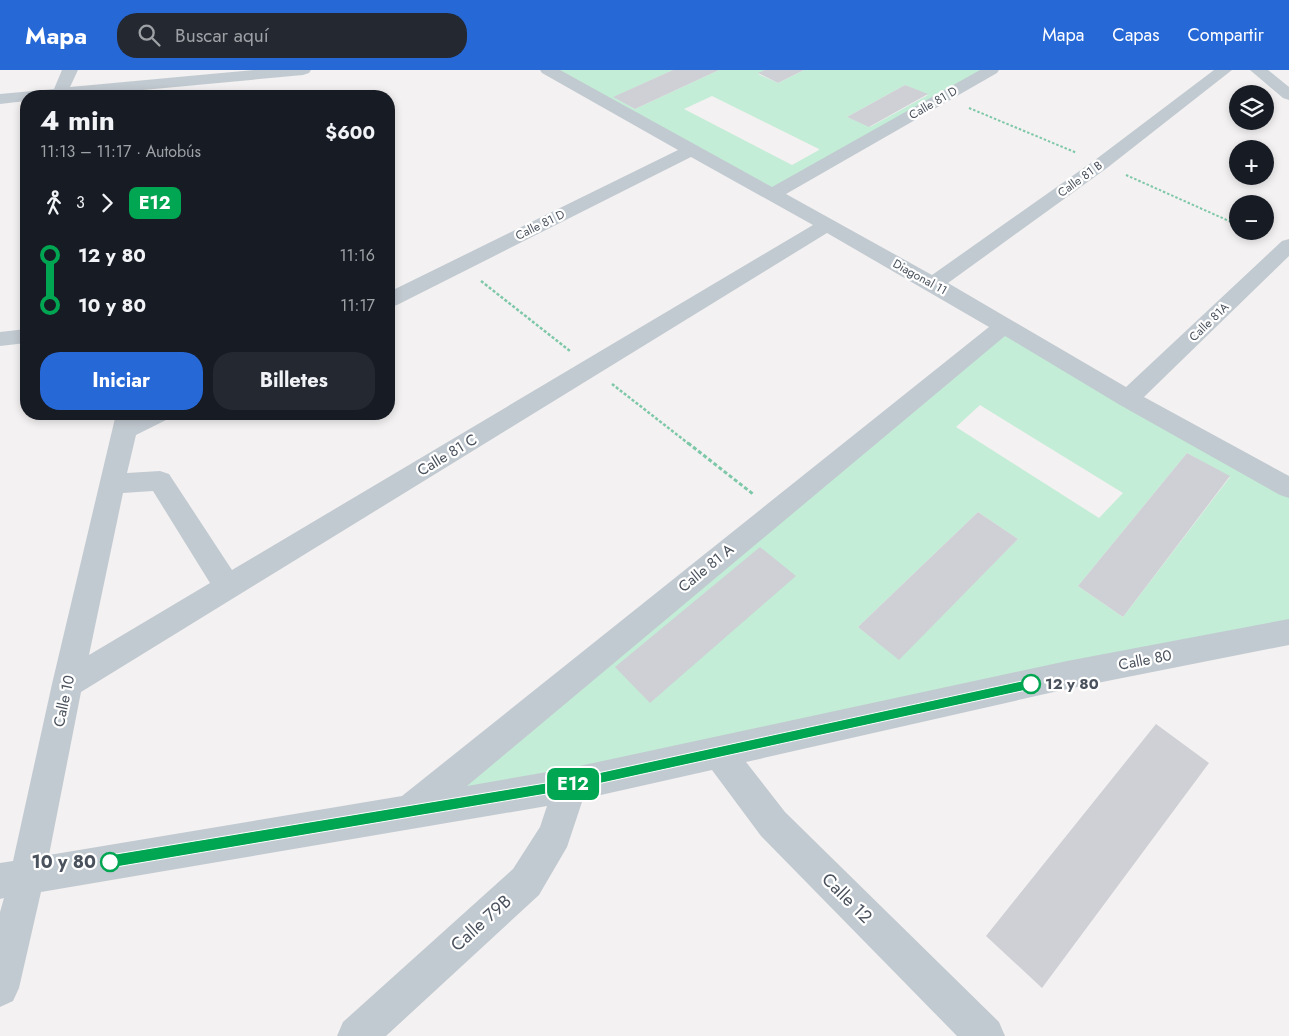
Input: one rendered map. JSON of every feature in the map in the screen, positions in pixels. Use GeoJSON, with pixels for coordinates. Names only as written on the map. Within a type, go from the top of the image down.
{"type":"FeatureCollection","features":[{"type":"Feature","properties":{"kind":"street"},"geometry":{"type":"LineString","coordinates":[[61,90],[70,70]]}},
{"type":"Feature","properties":{"kind":"street"},"geometry":{"type":"LineString","coordinates":[[84,90],[205,75],[303,70]]}},
{"type":"Feature","properties":{"kind":"street","name":"Diagonal 11"},"geometry":{"type":"LineString","coordinates":[[548,70],[933,284],[1128,399],[1289,488]]}},
{"type":"Feature","properties":{"kind":"street","name":"Calle 81 D"},"geometry":{"type":"LineString","coordinates":[[771,195],[991,70]]}},
{"type":"Feature","properties":{"kind":"street","name":"Calle 81 B"},"geometry":{"type":"LineString","coordinates":[[933,284],[1100,164],[1224,70]]}},
{"type":"Feature","properties":{"kind":"street"},"geometry":{"type":"LineString","coordinates":[[1258,70],[1289,95]]}},
{"type":"Feature","properties":{"kind":"street"},"geometry":{"type":"LineString","coordinates":[[201,90],[205,75]]}},
{"type":"Feature","properties":{"kind":"street"},"geometry":{"type":"LineString","coordinates":[[0,98],[20,96]]}},
{"type":"Feature","properties":{"kind":"street","name":"Calle 81 D"},"geometry":{"type":"LineString","coordinates":[[395,297],[691,150]]}},
{"type":"Feature","properties":{"kind":"street","name":"Calle 81 C"},"geometry":{"type":"LineString","coordinates":[[67,684],[827,225]]}},
{"type":"Feature","properties":{"kind":"street","name":"Calle 81A"},"geometry":{"type":"LineString","coordinates":[[1128,399],[1289,245]]}},
{"type":"Feature","properties":{"kind":"street","name":"Calle 81 A"},"geometry":{"type":"LineString","coordinates":[[408,812],[1004,326]]}},
{"type":"Feature","properties":{"kind":"street"},"geometry":{"type":"LineString","coordinates":[[0,339],[20,337]]}},
{"type":"Feature","properties":{"kind":"street","name":"Calle 10"},"geometry":{"type":"LineString","coordinates":[[0,988],[14,878],[67,684],[126,422]]}},
{"type":"Feature","properties":{"kind":"street"},"geometry":{"type":"LineString","coordinates":[[112,484],[160,481],[228,588]]}},
{"type":"Feature","properties":{"kind":"street","name":"Calle 80"},"geometry":{"type":"LineString","coordinates":[[14,878],[570,784],[719,753],[1067,675],[1289,632]]}},
{"type":"Feature","properties":{"kind":"street","name":"Calle 12"},"geometry":{"type":"LineString","coordinates":[[719,753],[773,824],[985,1036]]}},
{"type":"Feature","properties":{"kind":"street","name":"Calle 79B"},"geometry":{"type":"LineString","coordinates":[[357,1036],[526,882],[555,835],[570,784]]}},
{"type":"Feature","properties":{"kind":"path"},"geometry":{"type":"LineString","coordinates":[[460,265],[775,511]]}},
{"type":"Feature","properties":{"kind":"green space"},"geometry":{"type":"Polygon","coordinates":[[[558,70],[673,70],[614,97],[635,109],[719,70],[765,70],[758,74],[778,83],[804,70],[984,70],[773,188],[558,70]],[[905,85],[847,117],[870,127],[928,95],[905,85]],[[712,96],[684,109],[792,165],[819,150],[819,149],[712,96]]]}},
{"type":"Feature","properties":{"kind":"green space"},"geometry":{"type":"Polygon","coordinates":[[[1004,326],[1289,488],[1289,632],[408,812],[1004,326]],[[980,405],[956,427],[1099,518],[1123,493],[980,405]],[[1187,453],[1078,586],[1123,617],[1230,477],[1187,453]],[[978,512],[858,627],[899,659],[1018,539],[978,512]]]}},
{"type":"Feature","properties":{"kind":"building"},"geometry":{"type":"Polygon","coordinates":[[[673,70],[719,70],[635,109],[613,97],[673,70]]]}},
{"type":"Feature","properties":{"kind":"building"},"geometry":{"type":"Polygon","coordinates":[[[765,70],[804,70],[778,83],[758,73],[765,70]]]}},
{"type":"Feature","properties":{"kind":"building"},"geometry":{"type":"Polygon","coordinates":[[[905,85],[928,94],[869,127],[847,117],[905,85]]]}},
{"type":"Feature","properties":{"kind":"building"},"geometry":{"type":"Polygon","coordinates":[[[1187,453],[1230,476],[1123,617],[1078,586],[1187,453]]]}},
{"type":"Feature","properties":{"kind":"building"},"geometry":{"type":"Polygon","coordinates":[[[978,512],[1018,539],[899,660],[858,627],[978,512]]]}},
{"type":"Feature","properties":{"kind":"building"},"geometry":{"type":"Polygon","coordinates":[[[760,547],[796,576],[650,703],[615,667],[760,547]]]}},
{"type":"Feature","properties":{"kind":"building"},"geometry":{"type":"Polygon","coordinates":[[[1156,724],[1209,763],[1042,988],[986,936],[1156,724]]]}},
{"type":"Feature","properties":{"kind":"bus line","name":"E12"},"geometry":{"type":"LineString","coordinates":[[110,862],[570,784],[1031,684]]}},
{"type":"Feature","properties":{"kind":"place","name":"12 y 80"},"geometry":{"type":"Point","coordinates":[1031,684]}},
{"type":"Feature","properties":{"kind":"place","name":"10 y 80"},"geometry":{"type":"Point","coordinates":[110,862]}}]}
